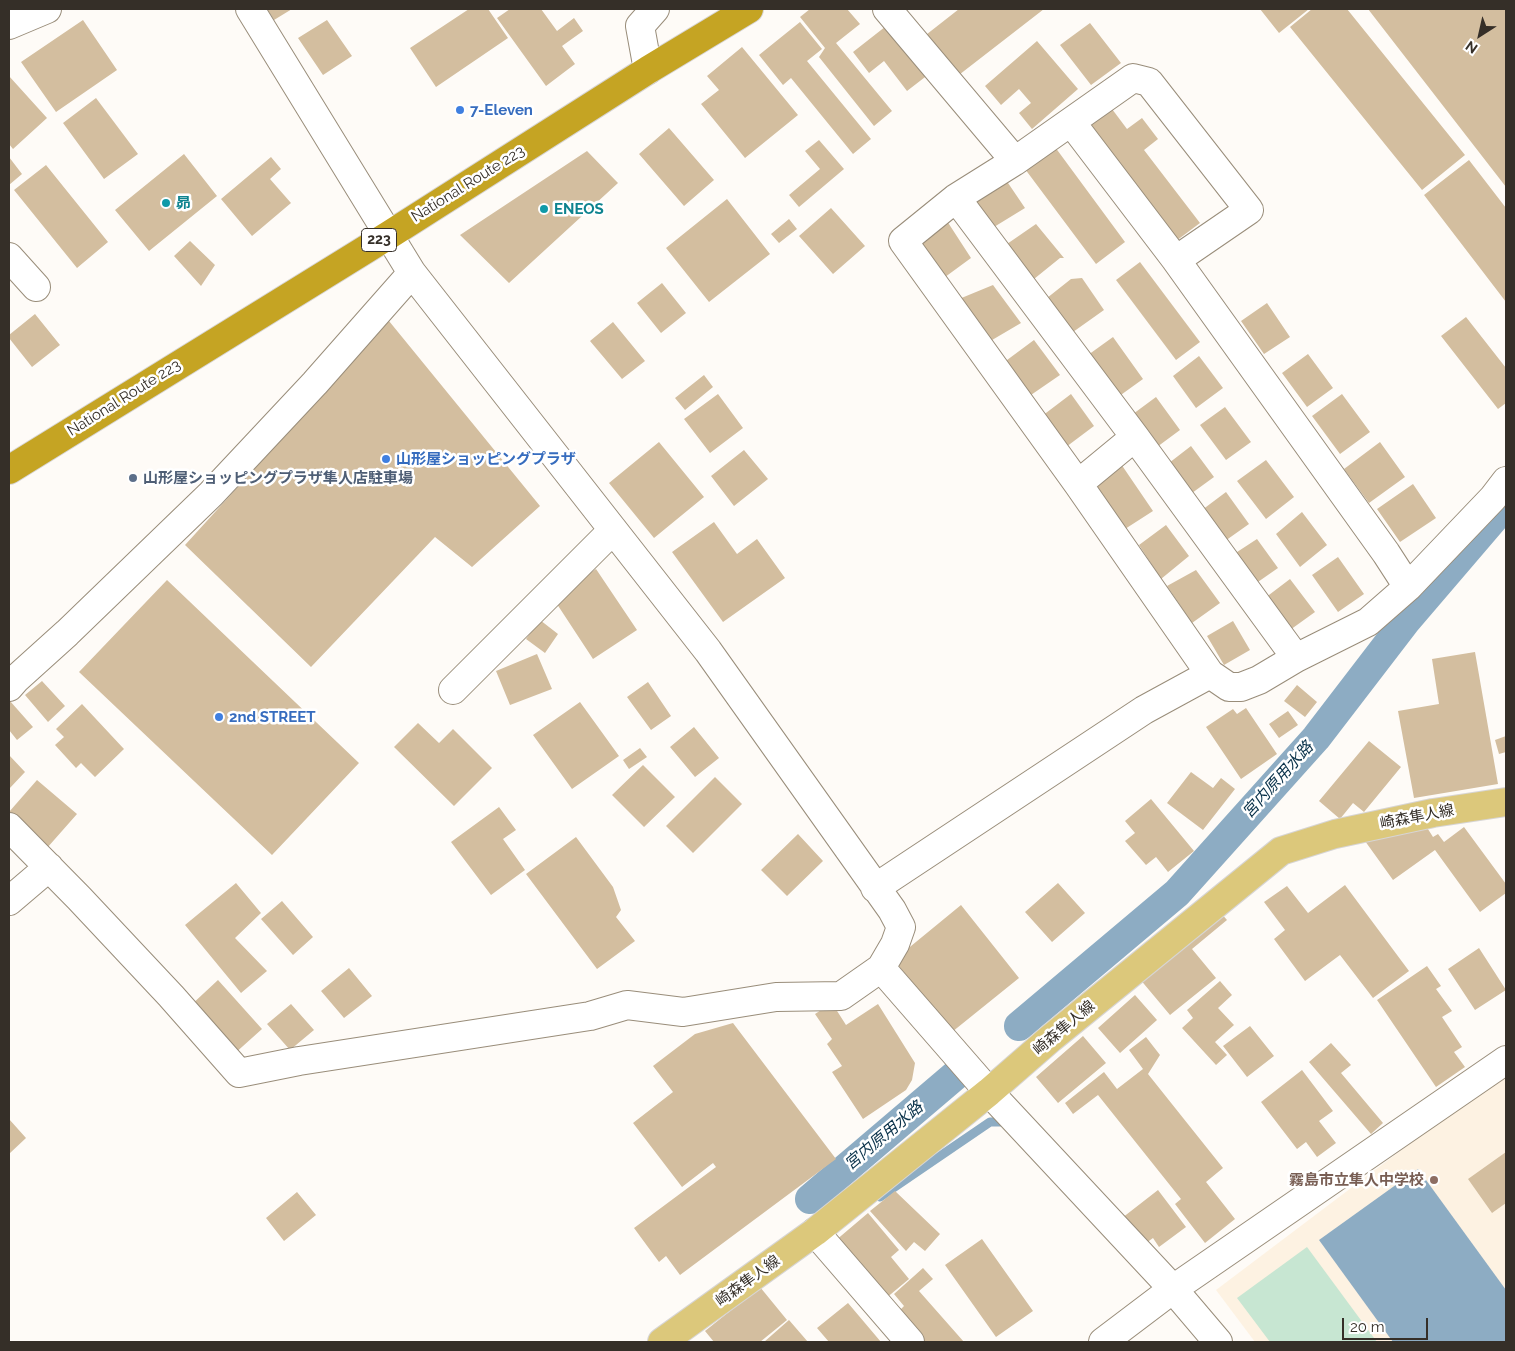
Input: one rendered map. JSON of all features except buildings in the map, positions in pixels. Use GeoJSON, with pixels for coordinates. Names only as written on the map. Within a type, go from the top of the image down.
{"type":"FeatureCollection","features":[{"type":"Feature","properties":{"kind":"highway","name":"National Route 223"},"geometry":{"type":"LineString","coordinates":[[9,470],[389,235],[648,70],[749,9]]}},
{"type":"Feature","properties":{"kind":"main road","name":"崎森隼人線"},"geometry":{"type":"LineString","coordinates":[[662,1342],[815,1232],[989,1092],[1051,1038],[1281,851],[1335,834],[1433,813],[1506,802]]}},
{"type":"Feature","properties":{"kind":"street"},"geometry":{"type":"LineString","coordinates":[[9,25],[47,9]]}},
{"type":"Feature","properties":{"kind":"street"},"geometry":{"type":"LineString","coordinates":[[9,827],[171,996],[240,1072],[299,1061],[590,1016],[627,1005],[682,1012],[776,997],[841,996],[881,968],[895,944],[901,927],[892,910],[708,651],[412,274],[250,9]]}},
{"type":"Feature","properties":{"kind":"street"},"geometry":{"type":"LineString","coordinates":[[648,70],[640,26],[654,9]]}},
{"type":"Feature","properties":{"kind":"street"},"geometry":{"type":"LineString","coordinates":[[886,9],[1015,161]]}},
{"type":"Feature","properties":{"kind":"street"},"geometry":{"type":"LineString","coordinates":[[1176,260],[1249,210],[1149,82],[1133,78],[1015,161],[956,198],[903,241],[1078,484],[1210,674],[1229,687],[1241,687],[1259,680],[1296,658],[1368,622],[1408,586],[1493,498],[1506,481]]}},
{"type":"Feature","properties":{"kind":"street"},"geometry":{"type":"LineString","coordinates":[[1071,122],[1176,260],[1408,586]]}},
{"type":"Feature","properties":{"kind":"street"},"geometry":{"type":"LineString","coordinates":[[956,198],[1296,658]]}},
{"type":"Feature","properties":{"kind":"street"},"geometry":{"type":"LineString","coordinates":[[9,257],[36,287]]}},
{"type":"Feature","properties":{"kind":"street"},"geometry":{"type":"LineString","coordinates":[[11,679],[67,633],[211,494],[315,383],[412,274]]}},
{"type":"Feature","properties":{"kind":"street"},"geometry":{"type":"LineString","coordinates":[[1078,484],[1135,438]]}},
{"type":"Feature","properties":{"kind":"street"},"geometry":{"type":"LineString","coordinates":[[453,690],[613,530]]}},
{"type":"Feature","properties":{"kind":"street"},"geometry":{"type":"LineString","coordinates":[[875,888],[1144,710],[1210,674]]}},
{"type":"Feature","properties":{"kind":"street"},"geometry":{"type":"LineString","coordinates":[[9,901],[49,867]]}},
{"type":"Feature","properties":{"kind":"street"},"geometry":{"type":"LineString","coordinates":[[881,968],[989,1092],[1173,1289],[1218,1342]]}},
{"type":"Feature","properties":{"kind":"street"},"geometry":{"type":"LineString","coordinates":[[1103,1342],[1173,1289],[1506,1060]]}},
{"type":"Feature","properties":{"kind":"street"},"geometry":{"type":"LineString","coordinates":[[815,1232],[910,1342]]}},
{"type":"Feature","properties":{"kind":"shaded area","name":"霧島市立隼人中学校"},"geometry":{"type":"Polygon","coordinates":[[[1506,1071],[1506,1342],[1255,1342],[1216,1290],[1506,1071]]]}},
{"type":"Feature","properties":{"kind":"green space"},"geometry":{"type":"Polygon","coordinates":[[[1307,1247],[1377,1342],[1270,1342],[1237,1298],[1307,1247]]]}},
{"type":"Feature","properties":{"kind":"water"},"geometry":{"type":"Polygon","coordinates":[[[1418,1169],[1506,1290],[1506,1342],[1393,1342],[1319,1240],[1418,1169]]]}},
{"type":"Feature","properties":{"kind":"waterway","name":"宮内原用水路"},"geometry":{"type":"LineString","coordinates":[[1019,1026],[1177,893],[1316,738],[1405,622],[1506,504]]}},
{"type":"Feature","properties":{"kind":"waterway","name":"宮内原用水路"},"geometry":{"type":"LineString","coordinates":[[810,1199],[958,1073]]}},
{"type":"Feature","properties":{"kind":"waterway"},"geometry":{"type":"LineString","coordinates":[[880,1197],[990,1122],[1004,1122],[1007,1126]]}},
{"type":"Feature","properties":{"kind":"place","name":"7-Eleven"},"geometry":{"type":"Point","coordinates":[460,110]}},
{"type":"Feature","properties":{"kind":"place","name":"昴"},"geometry":{"type":"Point","coordinates":[166,203]}},
{"type":"Feature","properties":{"kind":"place","name":"ENEOS"},"geometry":{"type":"Point","coordinates":[544,209]}},
{"type":"Feature","properties":{"kind":"place","name":"山形屋ショッピングプラザ"},"geometry":{"type":"Point","coordinates":[386,459]}},
{"type":"Feature","properties":{"kind":"place","name":"山形屋ショッピングプラザ隼人店駐車場"},"geometry":{"type":"Point","coordinates":[133,478]}},
{"type":"Feature","properties":{"kind":"place","name":"2nd STREET"},"geometry":{"type":"Point","coordinates":[219,717]}},
{"type":"Feature","properties":{"kind":"place","name":"霧島市立隼人中学校"},"geometry":{"type":"Point","coordinates":[1434,1180]}}]}
